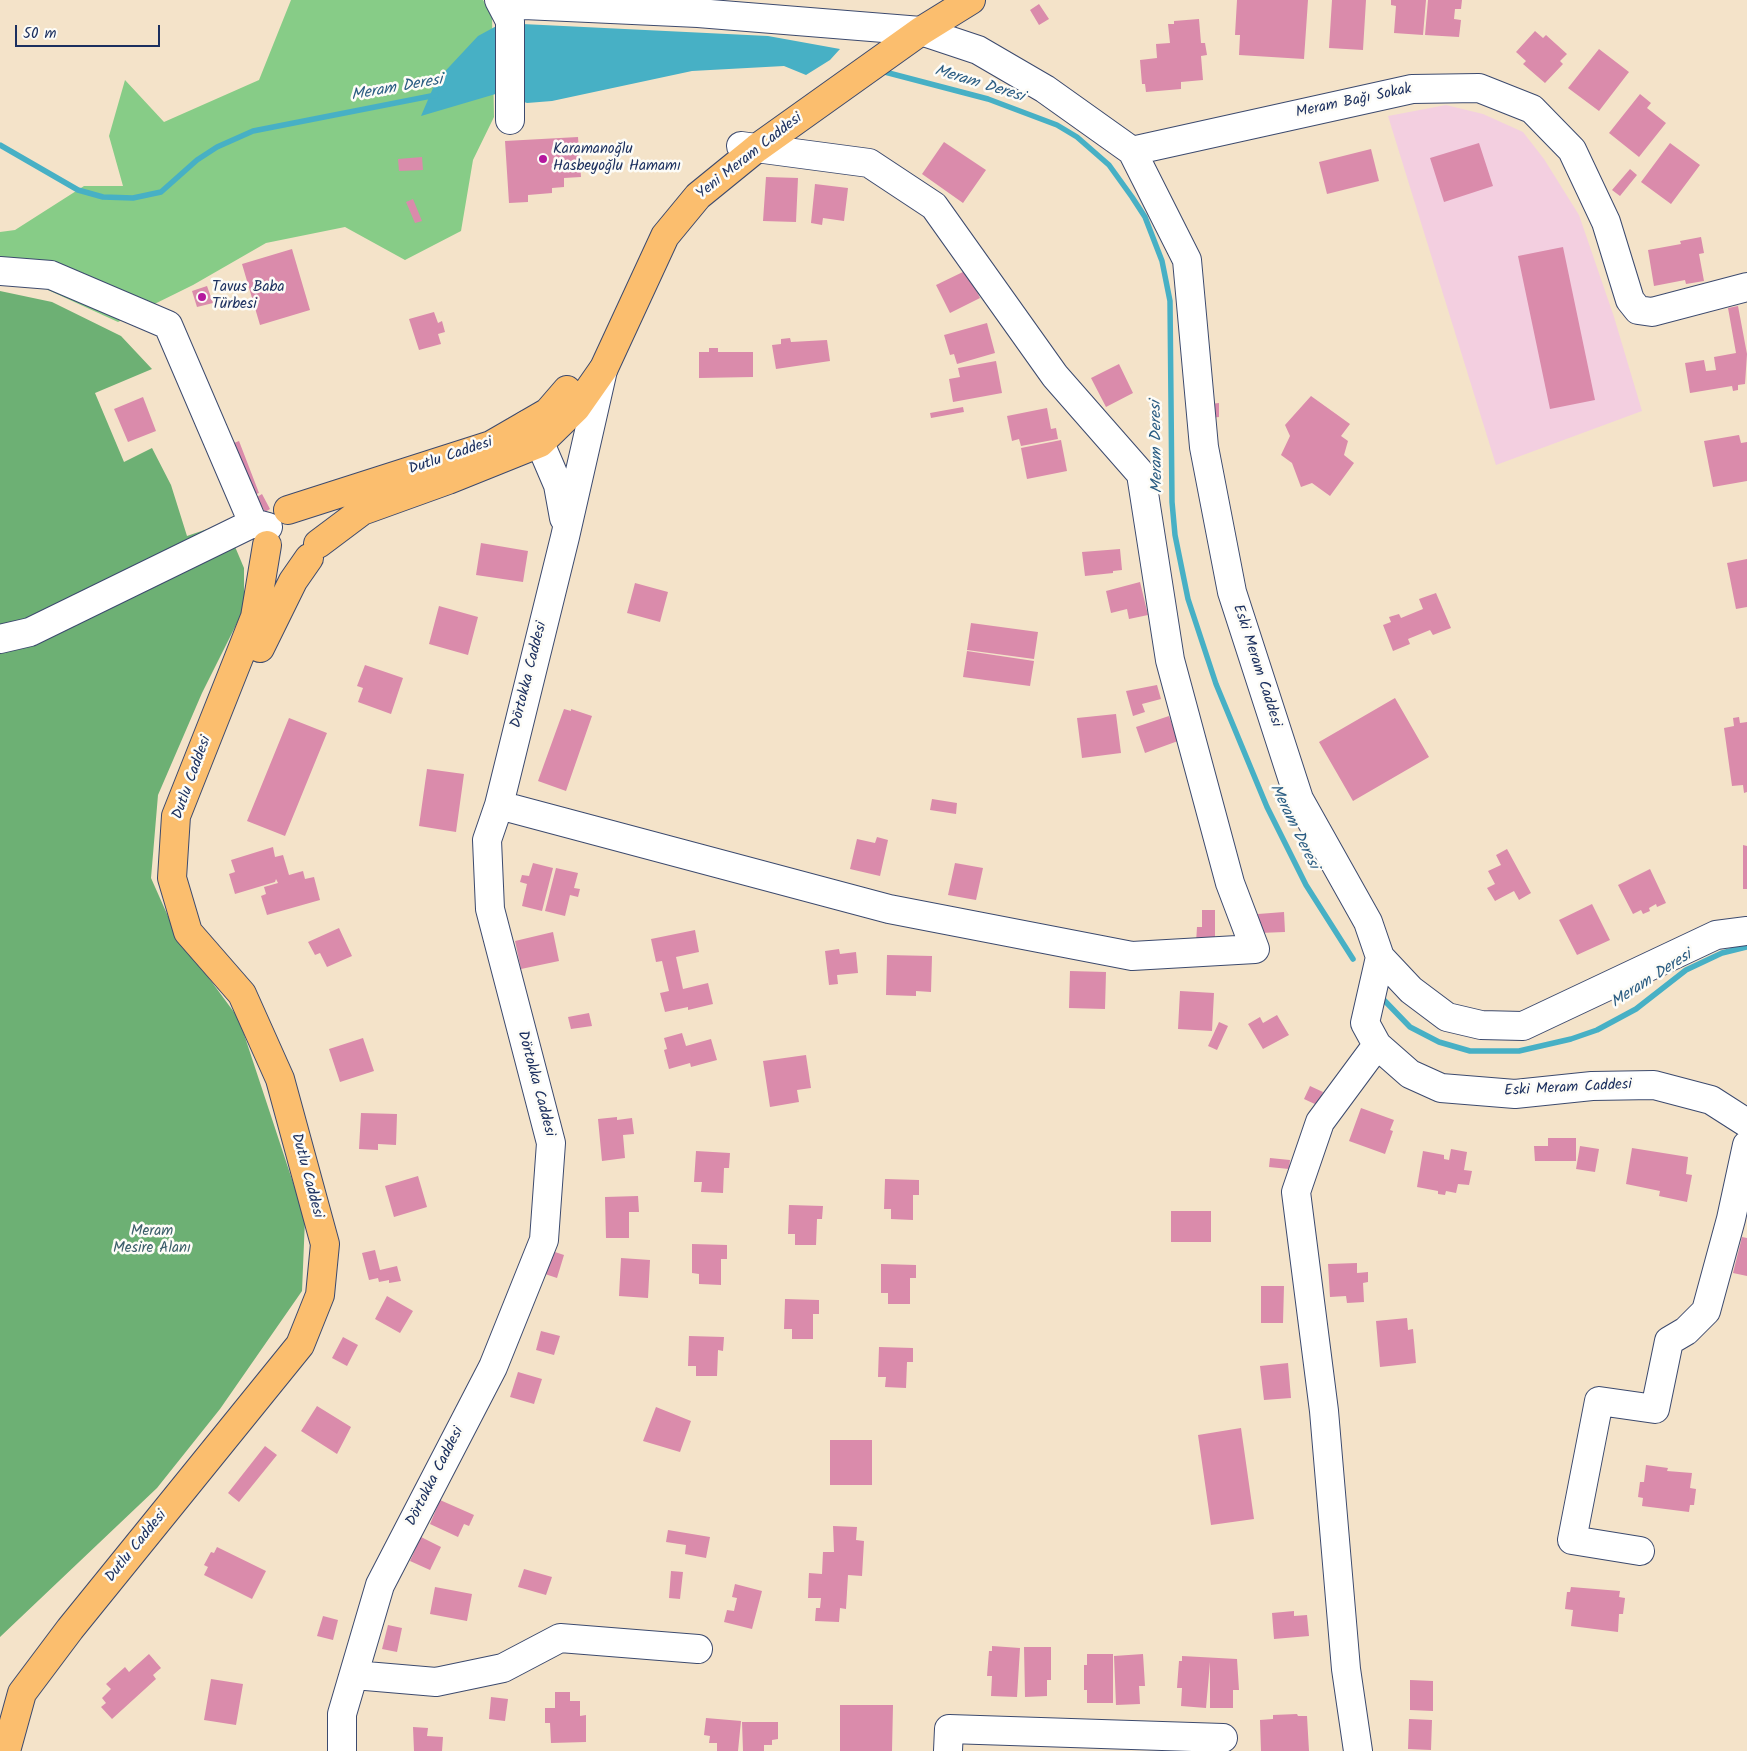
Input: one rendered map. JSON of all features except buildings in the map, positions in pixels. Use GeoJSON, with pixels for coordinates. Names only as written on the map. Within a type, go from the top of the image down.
{"type":"FeatureCollection","features":[{"type":"Feature","properties":{"kind":"main road","name":"Yeni Meram Caddesi"},"geometry":{"type":"LineString","coordinates":[[909,30],[943,0]]}},
{"type":"Feature","properties":{"kind":"main road","name":"Yeni Meram Caddesi"},"geometry":{"type":"LineString","coordinates":[[533,434],[576,408],[604,368],[665,236],[698,196],[747,147],[796,101],[909,30],[971,0]]}},
{"type":"Feature","properties":{"kind":"main road","name":"Yeni Meram Caddesi"},"geometry":{"type":"LineString","coordinates":[[533,434],[548,412],[562,398],[584,368],[651,233],[676,202],[747,147]]}},
{"type":"Feature","properties":{"kind":"main road","name":"Dutlu Caddesi"},"geometry":{"type":"LineString","coordinates":[[6,1751],[22,1693],[70,1629],[300,1345],[320,1295],[324,1244],[280,1080],[242,994],[188,932],[172,878],[176,816],[255,617],[269,526],[491,445],[533,434]]}},
{"type":"Feature","properties":{"kind":"main road","name":"Dutlu Caddesi"},"geometry":{"type":"LineString","coordinates":[[20,1751],[32,1707],[55,1666],[206,1484],[301,1356],[317,1321],[325,1296],[329,1256],[325,1201],[288,1078],[262,1013],[198,924],[186,900],[181,865],[184,830],[193,801],[271,621],[292,580],[314,551],[362,511],[448,480],[533,434]]}},
{"type":"Feature","properties":{"kind":"main road"},"geometry":{"type":"LineString","coordinates":[[297,510],[313,520],[318,527],[314,551],[302,562],[285,562],[271,553],[269,526],[297,510]]}},
{"type":"Feature","properties":{"kind":"street","name":"Eski Meram Caddesi"},"geometry":{"type":"LineString","coordinates":[[504,8],[698,13],[909,30],[978,50],[1045,89],[1132,151],[1187,260],[1204,447],[1232,592],[1299,799],[1368,922],[1380,957],[1365,1023],[1377,1045],[1410,1074],[1441,1088],[1515,1094],[1592,1086],[1654,1085],[1711,1100],[1747,1123]]}},
{"type":"Feature","properties":{"kind":"street"},"geometry":{"type":"LineString","coordinates":[[504,8],[510,120]]}},
{"type":"Feature","properties":{"kind":"street","name":"Meram Bağı Sokak"},"geometry":{"type":"LineString","coordinates":[[1132,151],[1412,89],[1479,88],[1532,109],[1572,150],[1606,222],[1630,300],[1638,310],[1652,312],[1747,287]]}},
{"type":"Feature","properties":{"kind":"street"},"geometry":{"type":"LineString","coordinates":[[498,805],[889,909],[1132,956],[1255,949],[1230,883],[1170,660],[1141,474],[1055,376],[934,206],[869,163],[747,147]]}},
{"type":"Feature","properties":{"kind":"street"},"geometry":{"type":"LineString","coordinates":[[0,271],[51,275],[168,325],[269,526],[30,632],[0,639]]}},
{"type":"Feature","properties":{"kind":"street","name":"Dörtokka Caddesi"},"geometry":{"type":"LineString","coordinates":[[342,1751],[342,1714],[380,1585],[493,1367],[544,1240],[551,1143],[490,909],[487,840],[498,805],[565,537],[604,368]]}},
{"type":"Feature","properties":{"kind":"street","name":"Dörtokka Caddesi"},"geometry":{"type":"LineString","coordinates":[[533,434],[558,485],[563,509],[565,537]]}},
{"type":"Feature","properties":{"kind":"street"},"geometry":{"type":"LineString","coordinates":[[1380,957],[1411,990],[1447,1017],[1482,1025],[1523,1026],[1716,935],[1747,931]]}},
{"type":"Feature","properties":{"kind":"street"},"geometry":{"type":"LineString","coordinates":[[1358,1751],[1346,1669],[1324,1411],[1296,1192],[1320,1122],[1377,1045]]}},
{"type":"Feature","properties":{"kind":"street"},"geometry":{"type":"LineString","coordinates":[[1640,1551],[1572,1540],[1598,1401],[1655,1409],[1668,1341],[1686,1331],[1706,1311],[1731,1219],[1747,1145]]}},
{"type":"Feature","properties":{"kind":"street"},"geometry":{"type":"LineString","coordinates":[[354,1675],[436,1682],[503,1668],[560,1638],[698,1649]]}},
{"type":"Feature","properties":{"kind":"street"},"geometry":{"type":"LineString","coordinates":[[948,1751],[949,1729],[1223,1738]]}},
{"type":"Feature","properties":{"kind":"shaded area"},"geometry":{"type":"Polygon","coordinates":[[[1446,105],[1483,114],[1523,132],[1544,159],[1579,215],[1614,317],[1642,411],[1496,465],[1388,116],[1446,105]]]}},
{"type":"Feature","properties":{"kind":"green space"},"geometry":{"type":"Polygon","coordinates":[[[291,0],[483,0],[492,15],[494,117],[473,160],[461,231],[405,260],[345,227],[266,243],[193,285],[118,322],[0,268],[0,232],[15,230],[84,186],[123,186],[109,136],[125,80],[164,122],[259,80],[291,0]]]}},
{"type":"Feature","properties":{"kind":"green space","name":"Meram Mesire Alanı"},"geometry":{"type":"Polygon","coordinates":[[[0,291],[52,302],[121,336],[152,369],[95,393],[124,462],[152,448],[171,485],[187,536],[225,523],[244,568],[244,609],[202,693],[158,795],[151,878],[175,932],[239,1019],[305,1219],[302,1291],[220,1409],[157,1488],[0,1637],[0,291]]]}},
{"type":"Feature","properties":{"kind":"water"},"geometry":{"type":"Polygon","coordinates":[[[502,23],[768,36],[840,49],[830,60],[806,75],[784,66],[692,71],[552,101],[527,103],[499,93],[421,116],[436,81],[478,36],[502,23]]]}},
{"type":"Feature","properties":{"kind":"waterway","name":"Meram Deresi"},"geometry":{"type":"LineString","coordinates":[[881,71],[988,99],[1057,125],[1077,137],[1109,165],[1145,217],[1162,261],[1170,301],[1172,502],[1175,535],[1188,599],[1216,684],[1267,807],[1306,885],[1353,959]]}},
{"type":"Feature","properties":{"kind":"waterway","name":"Meram Deresi"},"geometry":{"type":"LineString","coordinates":[[0,145],[78,190],[103,197],[133,198],[161,192],[197,160],[217,147],[253,131],[436,95]]}},
{"type":"Feature","properties":{"kind":"waterway","name":"Meram Deresi"},"geometry":{"type":"LineString","coordinates":[[1382,998],[1410,1027],[1439,1042],[1470,1051],[1519,1051],[1571,1039],[1597,1030],[1636,1009],[1686,970],[1722,953],[1747,947]]}},
{"type":"Feature","properties":{"kind":"place","name":"Karamanoğlu Hasbeyoğlu Hamamı"},"geometry":{"type":"Point","coordinates":[543,159]}},
{"type":"Feature","properties":{"kind":"place","name":"Tavus Baba Türbesi"},"geometry":{"type":"Point","coordinates":[202,297]}}]}
